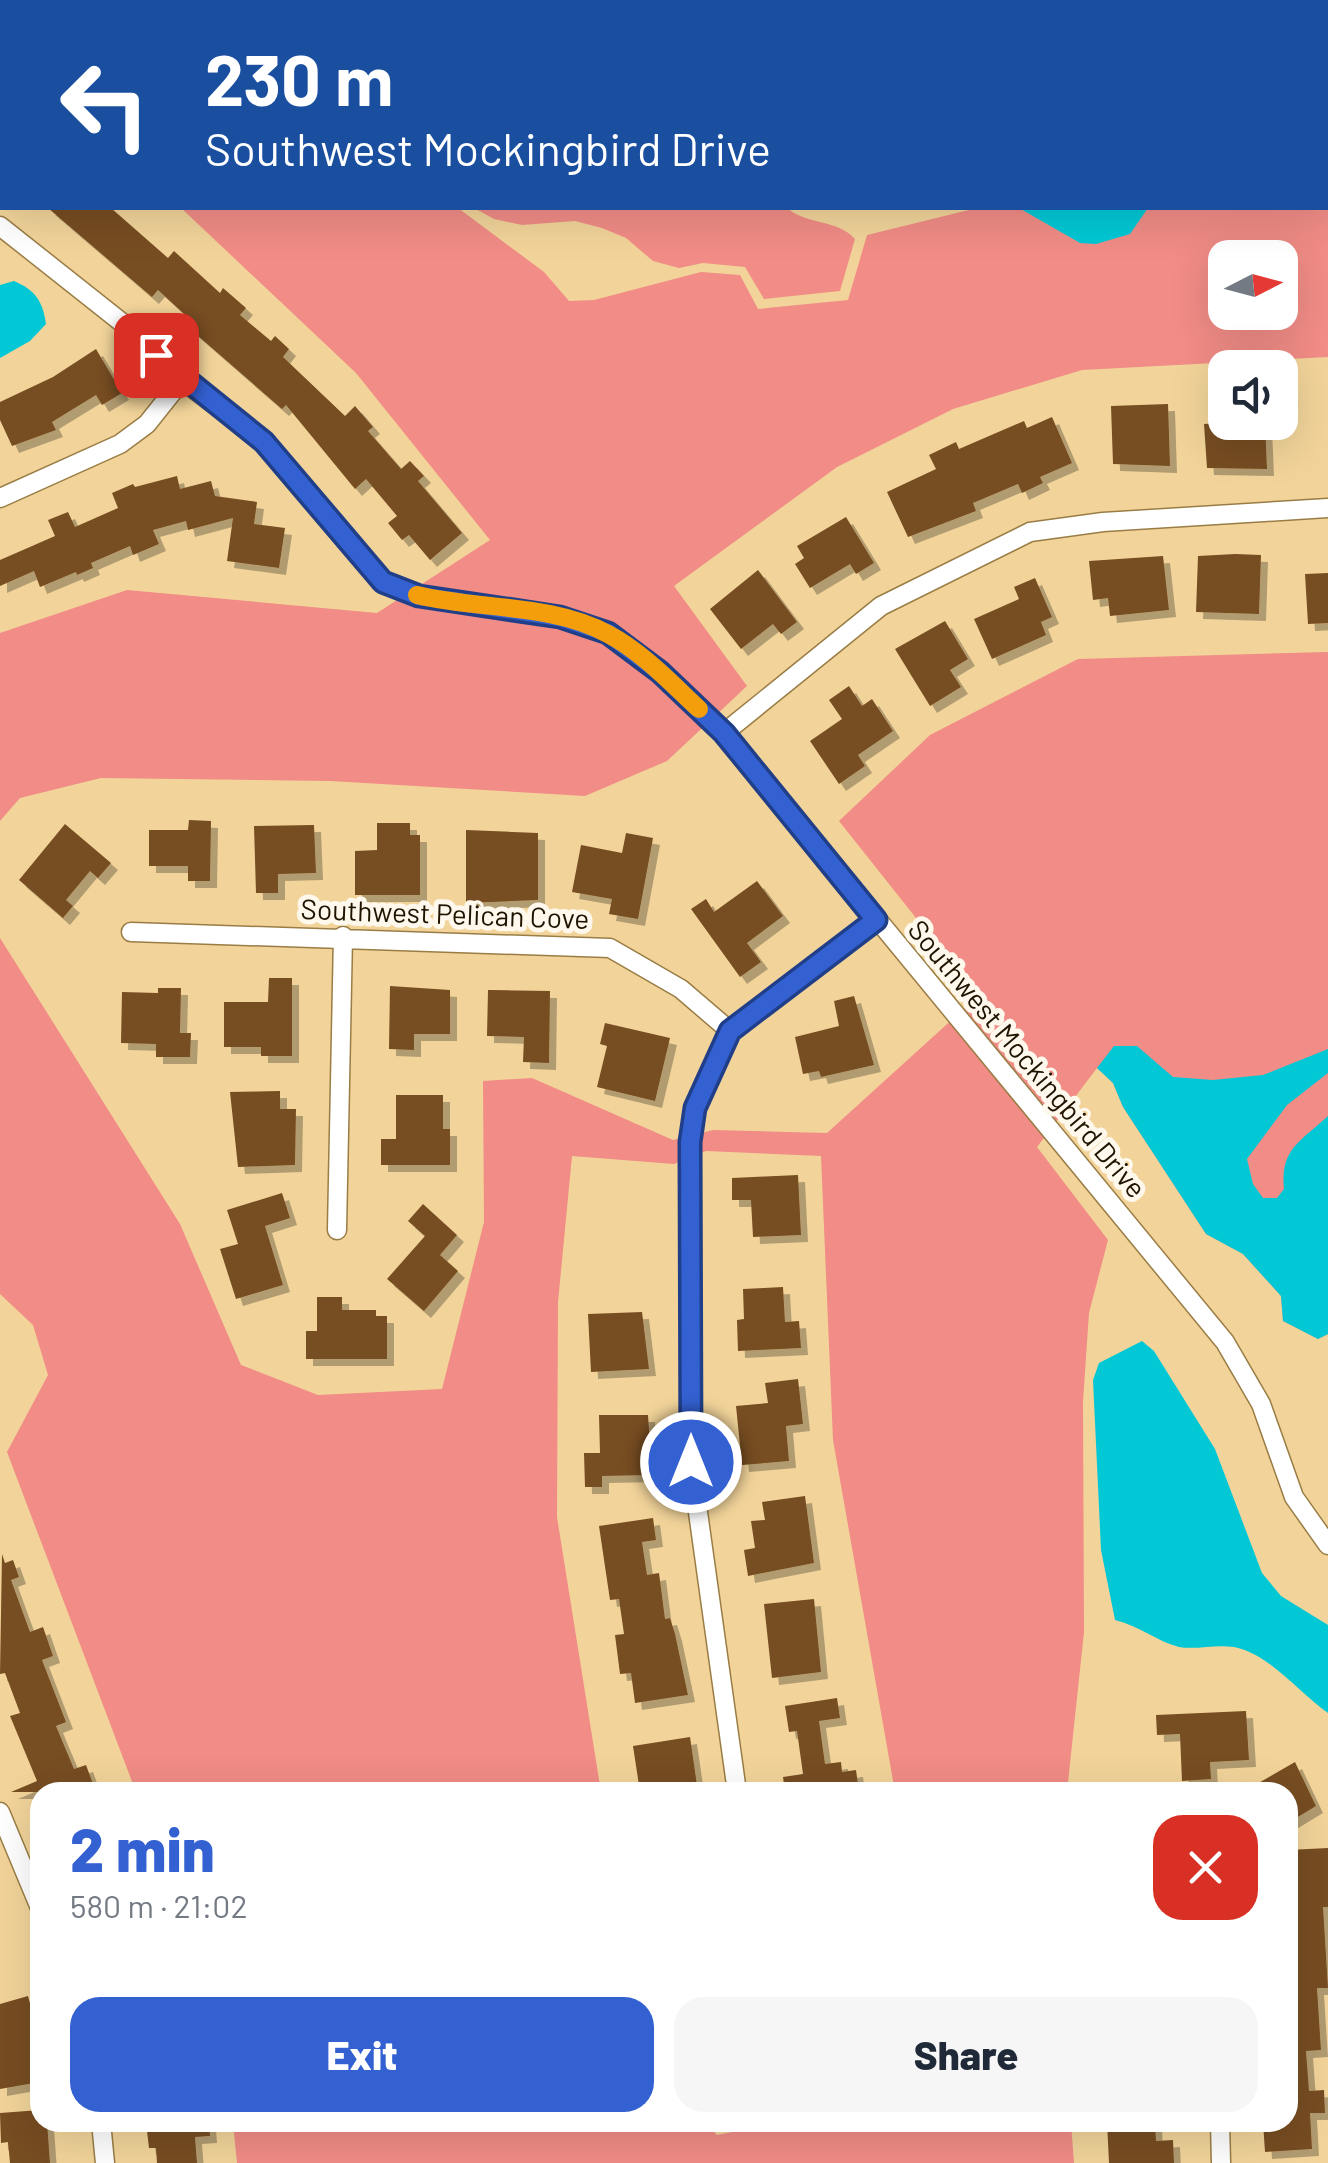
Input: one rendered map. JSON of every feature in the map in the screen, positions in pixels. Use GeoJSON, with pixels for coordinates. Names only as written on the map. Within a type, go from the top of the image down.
{"type":"FeatureCollection","features":[{"type":"Feature","properties":{"kind":"street","name":"Southwest Mockingbird Drive"},"geometry":{"type":"LineString","coordinates":[[0,226],[130,329],[182,380],[264,442],[383,582],[419,596],[560,617],[608,633],[660,672],[724,733],[1225,1342],[1261,1404],[1294,1498],[1328,1546]]}},
{"type":"Feature","properties":{"kind":"street"},"geometry":{"type":"LineString","coordinates":[[0,498],[120,444],[147,424],[182,380]]}},
{"type":"Feature","properties":{"kind":"street"},"geometry":{"type":"LineString","coordinates":[[724,733],[881,606],[1030,532],[1103,522],[1328,508]]}},
{"type":"Feature","properties":{"kind":"street"},"geometry":{"type":"LineString","coordinates":[[736,1782],[691,1462],[690,1142],[695,1108],[730,1031],[876,920]]}},
{"type":"Feature","properties":{"kind":"street","name":"Southwest Pelican Cove"},"geometry":{"type":"LineString","coordinates":[[131,932],[342,936],[610,948],[681,989],[730,1031]]}},
{"type":"Feature","properties":{"kind":"street"},"geometry":{"type":"LineString","coordinates":[[337,1230],[342,936]]}},
{"type":"Feature","properties":{"kind":"street"},"geometry":{"type":"LineString","coordinates":[[0,1812],[30,1884]]}},
{"type":"Feature","properties":{"kind":"street"},"geometry":{"type":"LineString","coordinates":[[102,2132],[105,2163]]}},
{"type":"Feature","properties":{"kind":"street"},"geometry":{"type":"LineString","coordinates":[[1220,2132],[1221,2163]]}},
{"type":"Feature","properties":{"kind":"shaded area"},"geometry":{"type":"Polygon","coordinates":[[[183,210],[461,210],[544,272],[569,301],[594,300],[701,272],[740,275],[758,309],[848,300],[867,235],[969,210],[1328,210],[1328,357],[1298,359],[1298,350],[1208,350],[1208,363],[1082,370],[953,409],[837,467],[674,586],[747,686],[667,761],[585,796],[330,781],[101,778],[20,798],[0,821],[0,633],[127,590],[377,613],[490,540],[356,373],[183,210]]]}},
{"type":"Feature","properties":{"kind":"shaded area"},"geometry":{"type":"Polygon","coordinates":[[[478,210],[790,210],[840,228],[855,239],[840,291],[764,299],[745,267],[703,263],[679,268],[653,261],[626,238],[602,228],[575,221],[522,225],[494,219],[478,210]]]}},
{"type":"Feature","properties":{"kind":"shaded area"},"geometry":{"type":"Polygon","coordinates":[[[1328,652],[1328,1334],[1318,1339],[1283,1321],[1281,1296],[1243,1254],[1206,1234],[1123,1107],[1113,1083],[1097,1068],[1037,1147],[1108,1240],[1089,1313],[1083,1402],[1084,1632],[1068,1782],[893,1782],[833,1440],[821,1156],[706,1151],[674,1164],[572,1156],[558,1302],[557,1517],[599,1782],[132,1782],[7,1452],[48,1375],[33,1325],[0,1294],[0,938],[180,1224],[241,1365],[318,1395],[442,1389],[484,1222],[483,1081],[532,1078],[673,1140],[713,1130],[827,1133],[978,996],[839,821],[930,735],[1078,659],[1328,652]]]}},
{"type":"Feature","properties":{"kind":"shaded area"},"geometry":{"type":"Polygon","coordinates":[[[234,2132],[1072,2132],[1074,2163],[237,2163],[234,2132]]]}},
{"type":"Feature","properties":{"kind":"water"},"geometry":{"type":"Polygon","coordinates":[[[1022,210],[1147,210],[1130,234],[1096,244],[1080,243],[1022,210]]]}},
{"type":"Feature","properties":{"kind":"water"},"geometry":{"type":"Polygon","coordinates":[[[14,281],[37,297],[46,324],[30,341],[0,358],[0,285],[14,281]]]}},
{"type":"Feature","properties":{"kind":"water"},"geometry":{"type":"Polygon","coordinates":[[[1114,1046],[1137,1046],[1173,1077],[1213,1080],[1263,1075],[1328,1049],[1328,1073],[1287,1105],[1247,1159],[1253,1184],[1263,1198],[1277,1198],[1284,1189],[1289,1155],[1328,1116],[1328,1334],[1318,1339],[1283,1321],[1281,1296],[1243,1254],[1206,1234],[1123,1107],[1113,1083],[1097,1068],[1114,1046]]]}},
{"type":"Feature","properties":{"kind":"water"},"geometry":{"type":"Polygon","coordinates":[[[1142,1341],[1154,1351],[1215,1449],[1262,1573],[1281,1596],[1328,1625],[1328,1713],[1272,1666],[1247,1651],[1227,1646],[1179,1647],[1115,1620],[1101,1550],[1093,1380],[1099,1363],[1142,1341]]]}},
{"type":"Feature","properties":{"kind":"building"},"geometry":{"type":"Polygon","coordinates":[[[50,210],[113,210],[168,258],[174,251],[220,293],[223,288],[246,308],[240,315],[271,341],[275,336],[289,349],[283,357],[345,416],[355,406],[373,427],[368,431],[401,469],[410,461],[424,476],[418,481],[462,533],[430,560],[409,535],[402,540],[388,523],[397,516],[366,479],[355,489],[286,405],[282,409],[189,328],[194,323],[158,290],[152,297],[50,210]]]}},
{"type":"Feature","properties":{"kind":"building"},"geometry":{"type":"Polygon","coordinates":[[[96,349],[122,393],[102,405],[96,395],[52,422],[56,430],[12,446],[0,420],[0,402],[53,377],[96,349]]]}},
{"type":"Feature","properties":{"kind":"building"},"geometry":{"type":"Polygon","coordinates":[[[1168,404],[1170,466],[1113,464],[1111,406],[1168,404]]]}},
{"type":"Feature","properties":{"kind":"building"},"geometry":{"type":"Polygon","coordinates":[[[1052,417],[1072,463],[1040,477],[1043,483],[1022,493],[1018,484],[973,503],[976,511],[908,537],[887,492],[936,469],[929,455],[956,442],[959,449],[1024,421],[1027,428],[1052,417]]]}},
{"type":"Feature","properties":{"kind":"building"},"geometry":{"type":"Polygon","coordinates":[[[1204,424],[1208,424],[1208,440],[1266,440],[1267,469],[1207,468],[1204,424]]]}},
{"type":"Feature","properties":{"kind":"building"},"geometry":{"type":"Polygon","coordinates":[[[177,476],[180,489],[211,481],[215,496],[257,502],[254,524],[285,528],[279,568],[227,561],[233,518],[188,530],[186,521],[153,530],[159,544],[133,555],[130,546],[91,563],[93,568],[77,575],[76,572],[40,587],[34,571],[0,586],[0,560],[55,536],[48,520],[68,512],[75,527],[118,508],[112,493],[133,484],[135,487],[177,476]]]}},
{"type":"Feature","properties":{"kind":"building"},"geometry":{"type":"Polygon","coordinates":[[[846,517],[874,563],[856,574],[850,564],[810,588],[795,564],[804,558],[797,546],[846,517]]]}},
{"type":"Feature","properties":{"kind":"building"},"geometry":{"type":"Polygon","coordinates":[[[1261,555],[1259,614],[1196,612],[1198,556],[1261,555]]]}},
{"type":"Feature","properties":{"kind":"building"},"geometry":{"type":"Polygon","coordinates":[[[1163,556],[1169,610],[1110,616],[1108,598],[1093,600],[1089,561],[1163,556]]]}},
{"type":"Feature","properties":{"kind":"building"},"geometry":{"type":"Polygon","coordinates":[[[758,570],[797,622],[781,634],[773,624],[741,649],[710,609],[758,570]]]}},
{"type":"Feature","properties":{"kind":"building"},"geometry":{"type":"Polygon","coordinates":[[[1328,573],[1328,623],[1308,624],[1305,574],[1328,573]]]}},
{"type":"Feature","properties":{"kind":"building"},"geometry":{"type":"Polygon","coordinates":[[[1035,578],[1052,617],[1041,622],[1046,635],[992,659],[974,619],[1019,599],[1014,587],[1035,578]]]}},
{"type":"Feature","properties":{"kind":"building"},"geometry":{"type":"Polygon","coordinates":[[[945,621],[968,659],[950,670],[961,687],[930,706],[895,649],[945,621]]]}},
{"type":"Feature","properties":{"kind":"building"},"geometry":{"type":"Polygon","coordinates":[[[849,686],[862,706],[872,699],[893,731],[858,755],[865,766],[839,784],[810,741],[842,719],[829,700],[849,686]]]}},
{"type":"Feature","properties":{"kind":"building"},"geometry":{"type":"Polygon","coordinates":[[[189,820],[211,821],[210,881],[188,881],[188,866],[149,866],[149,830],[188,830],[189,820]]]}},
{"type":"Feature","properties":{"kind":"building"},"geometry":{"type":"Polygon","coordinates":[[[377,823],[410,823],[410,835],[420,835],[420,895],[355,895],[355,851],[377,850],[377,823]]]}},
{"type":"Feature","properties":{"kind":"building"},"geometry":{"type":"Polygon","coordinates":[[[65,824],[111,863],[98,878],[90,871],[66,900],[73,906],[63,918],[19,880],[65,824]]]}},
{"type":"Feature","properties":{"kind":"building"},"geometry":{"type":"Polygon","coordinates":[[[314,825],[316,873],[278,874],[278,893],[256,893],[254,826],[314,825]]]}},
{"type":"Feature","properties":{"kind":"building"},"geometry":{"type":"Polygon","coordinates":[[[466,830],[538,833],[538,900],[466,903],[466,830]]]}},
{"type":"Feature","properties":{"kind":"building"},"geometry":{"type":"Polygon","coordinates":[[[626,833],[653,838],[638,919],[609,914],[612,899],[572,892],[581,845],[622,853],[626,833]]]}},
{"type":"Feature","properties":{"kind":"building"},"geometry":{"type":"Polygon","coordinates":[[[757,881],[783,916],[747,943],[761,962],[740,977],[691,909],[706,899],[714,912],[757,881]]]}},
{"type":"Feature","properties":{"kind":"building"},"geometry":{"type":"Polygon","coordinates":[[[269,978],[292,978],[292,1056],[261,1056],[261,1047],[224,1047],[224,1002],[268,1002],[269,978]]]}},
{"type":"Feature","properties":{"kind":"building"},"geometry":{"type":"Polygon","coordinates":[[[390,986],[450,990],[450,1034],[414,1034],[414,1050],[389,1049],[390,986]]]}},
{"type":"Feature","properties":{"kind":"building"},"geometry":{"type":"Polygon","coordinates":[[[158,988],[181,988],[180,1033],[191,1033],[190,1057],[156,1057],[156,1044],[121,1043],[122,992],[158,993],[158,988]]]}},
{"type":"Feature","properties":{"kind":"building"},"geometry":{"type":"Polygon","coordinates":[[[488,990],[550,991],[549,1063],[523,1062],[524,1037],[487,1036],[488,990]]]}},
{"type":"Feature","properties":{"kind":"building"},"geometry":{"type":"Polygon","coordinates":[[[854,996],[874,1065],[821,1077],[819,1071],[803,1074],[795,1037],[839,1026],[834,1001],[854,996]]]}},
{"type":"Feature","properties":{"kind":"building"},"geometry":{"type":"Polygon","coordinates":[[[605,1023],[670,1038],[655,1101],[597,1087],[607,1046],[600,1044],[605,1023]]]}},
{"type":"Feature","properties":{"kind":"building"},"geometry":{"type":"Polygon","coordinates":[[[280,1091],[280,1109],[296,1109],[295,1165],[238,1167],[230,1092],[280,1091]]]}},
{"type":"Feature","properties":{"kind":"building"},"geometry":{"type":"Polygon","coordinates":[[[396,1095],[443,1095],[443,1129],[450,1129],[450,1165],[381,1165],[381,1139],[396,1139],[396,1095]]]}},
{"type":"Feature","properties":{"kind":"building"},"geometry":{"type":"Polygon","coordinates":[[[798,1175],[801,1235],[753,1237],[751,1200],[732,1200],[732,1178],[798,1175]]]}},
{"type":"Feature","properties":{"kind":"building"},"geometry":{"type":"Polygon","coordinates":[[[282,1193],[290,1218],[265,1226],[283,1285],[236,1299],[220,1249],[238,1244],[227,1210],[282,1193]]]}},
{"type":"Feature","properties":{"kind":"building"},"geometry":{"type":"Polygon","coordinates":[[[423,1204],[457,1235],[440,1255],[458,1271],[424,1311],[387,1279],[425,1236],[408,1221],[423,1204]]]}},
{"type":"Feature","properties":{"kind":"building"},"geometry":{"type":"Polygon","coordinates":[[[783,1287],[785,1322],[799,1321],[801,1348],[738,1351],[737,1320],[744,1319],[743,1289],[783,1287]]]}},
{"type":"Feature","properties":{"kind":"building"},"geometry":{"type":"Polygon","coordinates":[[[317,1297],[342,1297],[342,1310],[376,1310],[376,1316],[387,1316],[387,1359],[306,1359],[306,1331],[317,1331],[317,1297]]]}},
{"type":"Feature","properties":{"kind":"building"},"geometry":{"type":"Polygon","coordinates":[[[642,1312],[649,1369],[591,1372],[588,1314],[642,1312]]]}},
{"type":"Feature","properties":{"kind":"building"},"geometry":{"type":"Polygon","coordinates":[[[798,1379],[803,1424],[786,1426],[789,1461],[742,1465],[736,1406],[768,1403],[765,1383],[798,1379]]]}},
{"type":"Feature","properties":{"kind":"building"},"geometry":{"type":"Polygon","coordinates":[[[599,1415],[648,1415],[652,1475],[602,1476],[602,1487],[585,1487],[584,1453],[600,1453],[599,1415]]]}},
{"type":"Feature","properties":{"kind":"building"},"geometry":{"type":"Polygon","coordinates":[[[805,1496],[814,1563],[748,1576],[744,1550],[755,1548],[751,1521],[765,1520],[762,1502],[805,1496]]]}},
{"type":"Feature","properties":{"kind":"building"},"geometry":{"type":"Polygon","coordinates":[[[653,1518],[656,1540],[642,1542],[647,1575],[659,1573],[665,1619],[670,1618],[675,1634],[688,1695],[635,1703],[631,1673],[620,1674],[615,1635],[624,1634],[619,1599],[610,1600],[599,1526],[653,1518]]]}},
{"type":"Feature","properties":{"kind":"building"},"geometry":{"type":"Polygon","coordinates":[[[2,1554],[5,1563],[13,1560],[19,1577],[11,1580],[30,1632],[43,1627],[53,1656],[42,1660],[66,1722],[56,1726],[74,1769],[86,1765],[92,1782],[35,1782],[10,1716],[20,1713],[5,1673],[0,1674],[2,1554]]]}},
{"type":"Feature","properties":{"kind":"building"},"geometry":{"type":"Polygon","coordinates":[[[814,1599],[821,1672],[772,1678],[764,1604],[814,1599]]]}},
{"type":"Feature","properties":{"kind":"building"},"geometry":{"type":"Polygon","coordinates":[[[837,1698],[840,1718],[819,1721],[825,1764],[841,1762],[842,1772],[856,1770],[858,1782],[784,1782],[783,1777],[803,1774],[797,1731],[789,1732],[785,1706],[837,1698]]]}},
{"type":"Feature","properties":{"kind":"building"},"geometry":{"type":"Polygon","coordinates":[[[1246,1711],[1249,1760],[1210,1762],[1211,1779],[1182,1781],[1180,1734],[1157,1735],[1156,1715],[1246,1711]]]}},
{"type":"Feature","properties":{"kind":"building"},"geometry":{"type":"Polygon","coordinates":[[[690,1737],[697,1782],[638,1782],[633,1746],[690,1737]]]}},
{"type":"Feature","properties":{"kind":"building"},"geometry":{"type":"Polygon","coordinates":[[[1295,1762],[1316,1806],[1298,1817],[1298,1782],[1260,1782],[1295,1762]]]}},
{"type":"Feature","properties":{"kind":"building"},"geometry":{"type":"Polygon","coordinates":[[[30,1784],[30,1792],[11,1792],[30,1784]]]}},
{"type":"Feature","properties":{"kind":"building"},"geometry":{"type":"Polygon","coordinates":[[[1328,1848],[1328,1907],[1323,1907],[1328,1988],[1317,1988],[1321,2050],[1306,2051],[1309,2091],[1324,2090],[1325,2113],[1310,2113],[1312,2149],[1265,2152],[1264,2132],[1298,2132],[1298,1850],[1328,1848]]]}},
{"type":"Feature","properties":{"kind":"building"},"geometry":{"type":"Polygon","coordinates":[[[28,1996],[30,2084],[0,2089],[0,2004],[28,1996]]]}},
{"type":"Feature","properties":{"kind":"building"},"geometry":{"type":"Polygon","coordinates":[[[30,2111],[30,2132],[48,2132],[50,2163],[10,2163],[8,2142],[1,2143],[0,2113],[30,2111]]]}},
{"type":"Feature","properties":{"kind":"building"},"geometry":{"type":"Polygon","coordinates":[[[147,2132],[210,2132],[210,2136],[195,2137],[197,2163],[157,2163],[156,2148],[149,2148],[147,2132]]]}},
{"type":"Feature","properties":{"kind":"building"},"geometry":{"type":"Polygon","coordinates":[[[1107,2132],[1156,2132],[1156,2141],[1173,2140],[1174,2163],[1109,2163],[1107,2132]]]}},
{"type":"Feature","properties":{"kind":"slow traffic"},"geometry":{"type":"LineString","coordinates":[[417,595],[560,617],[608,633],[660,672],[699,709]]}},
{"type":"Feature","properties":{"kind":"route"},"geometry":{"type":"LineString","coordinates":[[156,355],[182,380],[264,442],[383,582],[419,596],[560,617],[608,633],[660,672],[724,733],[876,920],[730,1031],[695,1108],[690,1142],[691,1462]]}}]}
